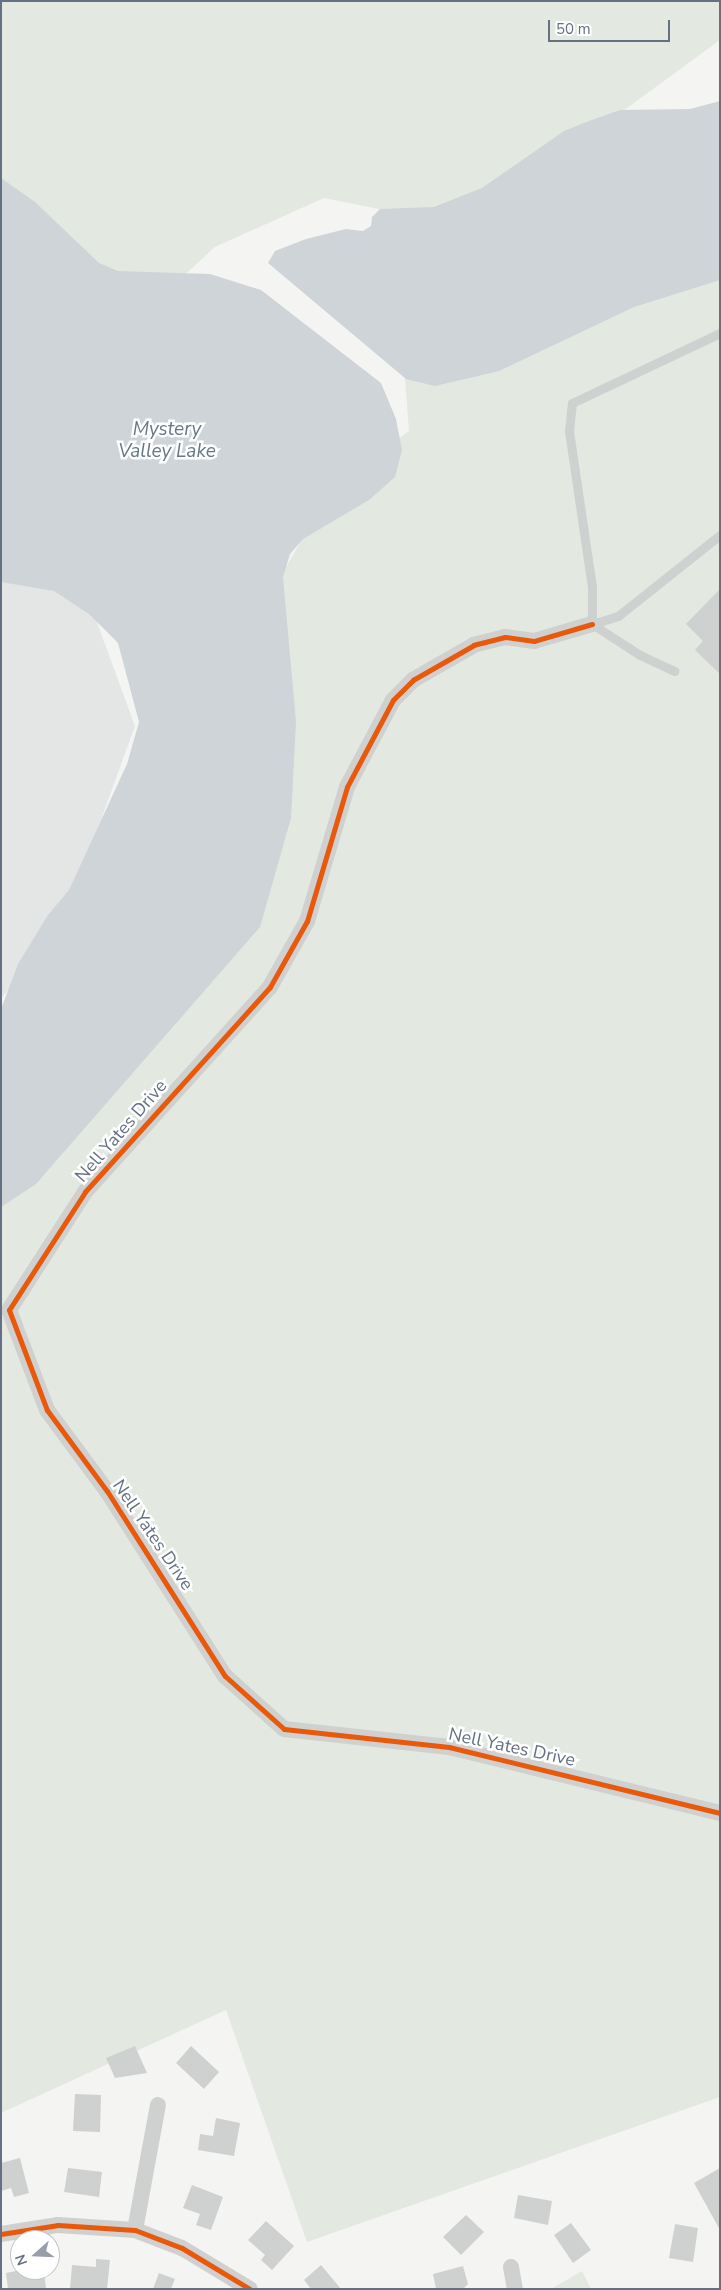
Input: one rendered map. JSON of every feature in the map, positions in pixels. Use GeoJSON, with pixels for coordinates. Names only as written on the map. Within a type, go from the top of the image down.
{"type":"FeatureCollection","features":[{"type":"Feature","properties":{"kind":"street","name":"Nell Yates Drive"},"geometry":{"type":"LineString","coordinates":[[592,624],[534,641],[505,637],[474,645],[413,680],[394,700],[347,787],[307,921],[270,987],[85,1192],[5,1307],[47,1410],[107,1490],[225,1676],[284,1729],[449,1747],[720,1813]]}},
{"type":"Feature","properties":{"kind":"street"},"geometry":{"type":"LineString","coordinates":[[136,2230],[158,2105]]}},
{"type":"Feature","properties":{"kind":"street"},"geometry":{"type":"LineString","coordinates":[[1,2234],[58,2225],[136,2230],[182,2248],[250,2289]]}},
{"type":"Feature","properties":{"kind":"street"},"geometry":{"type":"LineString","coordinates":[[511,2266],[515,2289]]}},
{"type":"Feature","properties":{"kind":"lane"},"geometry":{"type":"LineString","coordinates":[[592,624],[592,587],[569,431],[572,402],[720,333]]}},
{"type":"Feature","properties":{"kind":"lane"},"geometry":{"type":"LineString","coordinates":[[592,624],[618,616],[720,535]]}},
{"type":"Feature","properties":{"kind":"lane"},"geometry":{"type":"LineString","coordinates":[[592,624],[640,655],[676,671]]}},
{"type":"Feature","properties":{"kind":"shaded area"},"geometry":{"type":"Polygon","coordinates":[[[1,1],[720,1],[720,40],[578,144],[458,217],[409,215],[324,198],[215,247],[178,281],[105,296],[1,226],[1,1]]]}},
{"type":"Feature","properties":{"kind":"shaded area"},"geometry":{"type":"Polygon","coordinates":[[[720,225],[720,2097],[307,2242],[226,2010],[1,2113],[1,1146],[266,601],[332,488],[409,431],[404,364],[720,225]]]}},
{"type":"Feature","properties":{"kind":"shaded area"},"geometry":{"type":"Polygon","coordinates":[[[32,577],[94,614],[135,726],[86,861],[42,955],[1,998],[1,581],[32,577]]]}},
{"type":"Feature","properties":{"kind":"shaded area"},"geometry":{"type":"Polygon","coordinates":[[[582,2271],[591,2289],[551,2289],[582,2271]]]}},
{"type":"Feature","properties":{"kind":"water"},"geometry":{"type":"Polygon","coordinates":[[[720,101],[720,280],[634,307],[499,371],[435,386],[406,379],[268,263],[275,251],[306,239],[346,229],[363,231],[371,226],[372,217],[380,209],[434,207],[482,188],[564,131],[589,121],[620,110],[690,109],[720,101]]]}},
{"type":"Feature","properties":{"kind":"water","name":"Mystery Valley Lake"},"geometry":{"type":"Polygon","coordinates":[[[1,178],[35,202],[99,263],[118,271],[210,274],[261,290],[381,383],[396,419],[402,450],[395,477],[369,500],[303,539],[290,554],[283,577],[296,722],[291,818],[260,927],[36,1184],[1,1207],[1,1009],[18,964],[48,915],[69,890],[127,764],[139,722],[118,643],[89,614],[54,591],[1,582],[1,178]]]}},
{"type":"Feature","properties":{"kind":"building"},"geometry":{"type":"Polygon","coordinates":[[[720,589],[720,674],[695,650],[703,641],[686,624],[720,589]]]}},
{"type":"Feature","properties":{"kind":"building"},"geometry":{"type":"Polygon","coordinates":[[[135,2046],[147,2073],[115,2078],[106,2058],[135,2046]]]}},
{"type":"Feature","properties":{"kind":"building"},"geometry":{"type":"Polygon","coordinates":[[[191,2046],[219,2072],[204,2089],[176,2063],[191,2046]]]}},
{"type":"Feature","properties":{"kind":"building"},"geometry":{"type":"Polygon","coordinates":[[[75,2094],[101,2095],[100,2132],[73,2131],[75,2094]]]}},
{"type":"Feature","properties":{"kind":"building"},"geometry":{"type":"Polygon","coordinates":[[[216,2118],[240,2123],[234,2156],[198,2150],[200,2134],[213,2136],[216,2118]]]}},
{"type":"Feature","properties":{"kind":"building"},"geometry":{"type":"Polygon","coordinates":[[[20,2158],[29,2193],[14,2197],[11,2188],[1,2191],[1,2163],[20,2158]]]}},
{"type":"Feature","properties":{"kind":"building"},"geometry":{"type":"Polygon","coordinates":[[[68,2168],[102,2172],[99,2197],[64,2192],[68,2168]]]}},
{"type":"Feature","properties":{"kind":"building"},"geometry":{"type":"Polygon","coordinates":[[[720,2168],[720,2230],[694,2183],[720,2168]]]}},
{"type":"Feature","properties":{"kind":"building"},"geometry":{"type":"Polygon","coordinates":[[[192,2185],[223,2197],[211,2230],[196,2225],[200,2214],[183,2208],[192,2185]]]}},
{"type":"Feature","properties":{"kind":"building"},"geometry":{"type":"Polygon","coordinates":[[[518,2195],[552,2201],[548,2225],[514,2218],[518,2195]]]}},
{"type":"Feature","properties":{"kind":"building"},"geometry":{"type":"Polygon","coordinates":[[[466,2215],[484,2232],[461,2255],[443,2237],[466,2215]]]}},
{"type":"Feature","properties":{"kind":"building"},"geometry":{"type":"Polygon","coordinates":[[[266,2221],[294,2246],[272,2270],[261,2260],[265,2255],[248,2240],[266,2221]]]}},
{"type":"Feature","properties":{"kind":"building"},"geometry":{"type":"Polygon","coordinates":[[[571,2223],[591,2250],[573,2263],[554,2235],[571,2223]]]}},
{"type":"Feature","properties":{"kind":"building"},"geometry":{"type":"Polygon","coordinates":[[[675,2224],[698,2228],[693,2262],[669,2258],[675,2224]]]}},
{"type":"Feature","properties":{"kind":"building"},"geometry":{"type":"Polygon","coordinates":[[[96,2259],[110,2260],[107,2289],[70,2289],[72,2265],[96,2267],[96,2259]]]}},
{"type":"Feature","properties":{"kind":"building"},"geometry":{"type":"Polygon","coordinates":[[[321,2265],[341,2289],[311,2289],[304,2280],[321,2265]]]}},
{"type":"Feature","properties":{"kind":"building"},"geometry":{"type":"Polygon","coordinates":[[[463,2266],[468,2284],[463,2289],[436,2289],[433,2274],[463,2266]]]}},
{"type":"Feature","properties":{"kind":"building"},"geometry":{"type":"Polygon","coordinates":[[[10,2272],[10,2280],[45,2280],[46,2289],[8,2289],[6,2273],[10,2272]]]}},
{"type":"Feature","properties":{"kind":"building"},"geometry":{"type":"Polygon","coordinates":[[[159,2273],[175,2279],[171,2289],[153,2289],[159,2273]]]}},
{"type":"Feature","properties":{"kind":"cycle path"},"geometry":{"type":"LineString","coordinates":[[592,624],[534,641],[505,637],[474,645],[413,680],[393,700],[347,787],[307,921],[270,987],[85,1192],[9,1310],[47,1410],[107,1491],[225,1676],[284,1729],[449,1747],[720,1813]]}},
{"type":"Feature","properties":{"kind":"cycle path"},"geometry":{"type":"LineString","coordinates":[[1,2234],[58,2225],[135,2230],[182,2248],[250,2289]]}}]}
